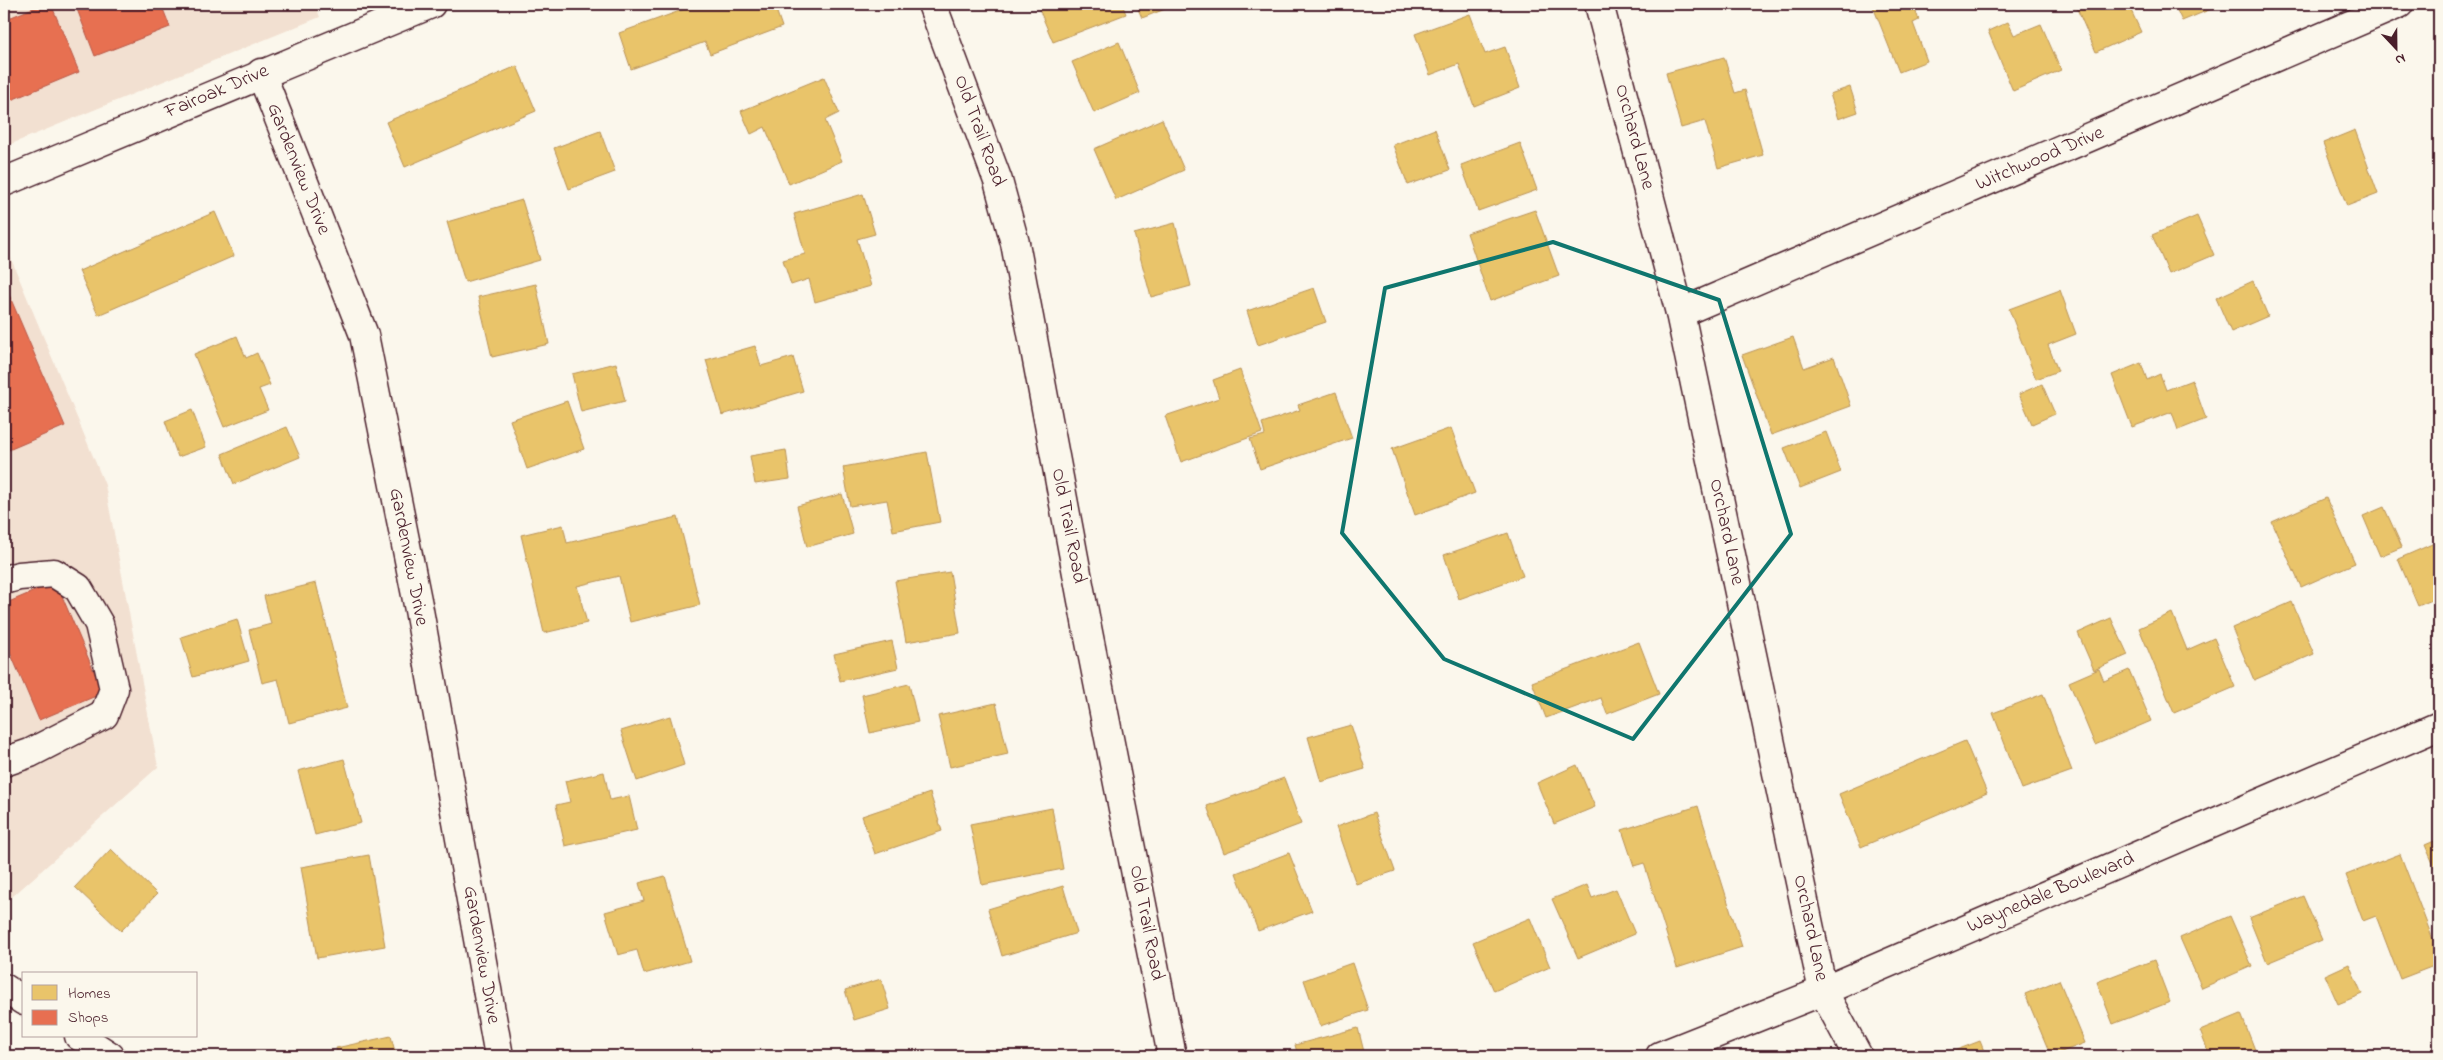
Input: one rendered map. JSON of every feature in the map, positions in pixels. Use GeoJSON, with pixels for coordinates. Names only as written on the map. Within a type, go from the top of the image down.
{"type":"FeatureCollection","features":[{"type":"Feature","properties":{"kind":"street","name":"Fairoak Drive"},"geometry":{"type":"LineString","coordinates":[[4,182],[431,4]]}},
{"type":"Feature","properties":{"kind":"street","name":"Old Trail Road"},"geometry":{"type":"LineString","coordinates":[[932,4],[998,181],[1015,243],[1089,636],[1172,1056]]}},
{"type":"Feature","properties":{"kind":"street","name":"Orchard Lane"},"geometry":{"type":"LineString","coordinates":[[1600,4],[1680,313],[1823,991],[1858,1056]]}},
{"type":"Feature","properties":{"kind":"street","name":"Witchwood Drive"},"geometry":{"type":"LineString","coordinates":[[1680,313],[2399,4]]}},
{"type":"Feature","properties":{"kind":"street","name":"Gardenview Drive"},"geometry":{"type":"LineString","coordinates":[[261,74],[364,335],[419,610],[499,1056]]}},
{"type":"Feature","properties":{"kind":"street"},"geometry":{"type":"LineString","coordinates":[[4,580],[19,576],[54,573],[78,588],[99,624],[114,689],[104,715],[30,753],[4,762]]}},
{"type":"Feature","properties":{"kind":"street","name":"Waynedale Boulevard"},"geometry":{"type":"LineString","coordinates":[[1660,1056],[1823,991],[2439,726]]}},
{"type":"Feature","properties":{"kind":"street"},"geometry":{"type":"LineString","coordinates":[[4,988],[22,999]]}},
{"type":"Feature","properties":{"kind":"street"},"geometry":{"type":"LineString","coordinates":[[82,1038],[110,1056]]}},
{"type":"Feature","properties":{"kind":"highlighted area"},"geometry":{"type":"Polygon","coordinates":[[[1553,242],[1719,300],[1791,534],[1633,739],[1444,659],[1342,533],[1385,288],[1553,242]]]}},
{"type":"Feature","properties":{"kind":"shaded area"},"geometry":{"type":"Polygon","coordinates":[[[4,4],[315,4],[320,17],[4,147],[4,4]]]}},
{"type":"Feature","properties":{"kind":"shaded area"},"geometry":{"type":"Polygon","coordinates":[[[4,242],[105,485],[158,767],[4,904],[4,242]]]}},
{"type":"Feature","properties":{"kind":"building: Homes"},"geometry":{"type":"Polygon","coordinates":[[[699,4],[774,4],[782,27],[710,54],[705,42],[631,69],[619,33],[699,4]]]}},
{"type":"Feature","properties":{"kind":"building: Homes"},"geometry":{"type":"Polygon","coordinates":[[[1037,4],[1122,4],[1126,14],[1053,42],[1037,4]]]}},
{"type":"Feature","properties":{"kind":"building: Homes"},"geometry":{"type":"Polygon","coordinates":[[[1136,4],[1178,4],[1142,18],[1136,4]]]}},
{"type":"Feature","properties":{"kind":"building: Homes"},"geometry":{"type":"Polygon","coordinates":[[[1872,4],[1913,4],[1919,20],[1913,23],[1927,61],[1899,72],[1872,4]]]}},
{"type":"Feature","properties":{"kind":"building: Homes"},"geometry":{"type":"Polygon","coordinates":[[[2075,4],[2128,4],[2141,32],[2096,52],[2075,4]]]}},
{"type":"Feature","properties":{"kind":"building: Homes"},"geometry":{"type":"Polygon","coordinates":[[[2174,4],[2223,4],[2182,21],[2174,4]]]}},
{"type":"Feature","properties":{"kind":"building: Homes"},"geometry":{"type":"Polygon","coordinates":[[[1470,14],[1485,54],[1505,47],[1520,88],[1474,106],[1459,64],[1430,75],[1415,34],[1470,14]]]}},
{"type":"Feature","properties":{"kind":"building: Homes"},"geometry":{"type":"Polygon","coordinates":[[[2008,22],[2014,35],[2041,24],[2061,70],[2013,91],[1988,31],[2008,22]]]}},
{"type":"Feature","properties":{"kind":"building: Homes"},"geometry":{"type":"Polygon","coordinates":[[[1119,42],[1140,93],[1094,113],[1072,62],[1119,42]]]}},
{"type":"Feature","properties":{"kind":"building: Homes"},"geometry":{"type":"Polygon","coordinates":[[[1724,57],[1735,93],[1745,90],[1763,155],[1718,168],[1705,121],[1681,128],[1666,73],[1724,57]]]}},
{"type":"Feature","properties":{"kind":"building: Homes"},"geometry":{"type":"Polygon","coordinates":[[[517,66],[536,111],[405,167],[386,122],[517,66]]]}},
{"type":"Feature","properties":{"kind":"building: Homes"},"geometry":{"type":"Polygon","coordinates":[[[824,77],[839,113],[825,120],[842,161],[789,184],[765,127],[751,134],[741,111],[824,77]]]}},
{"type":"Feature","properties":{"kind":"building: Homes"},"geometry":{"type":"Polygon","coordinates":[[[1850,87],[1858,112],[1838,119],[1830,94],[1850,87]]]}},
{"type":"Feature","properties":{"kind":"building: Homes"},"geometry":{"type":"Polygon","coordinates":[[[1162,119],[1184,170],[1116,200],[1094,149],[1162,119]]]}},
{"type":"Feature","properties":{"kind":"building: Homes"},"geometry":{"type":"Polygon","coordinates":[[[1435,129],[1450,170],[1408,185],[1393,145],[1435,129]]]}},
{"type":"Feature","properties":{"kind":"building: Homes"},"geometry":{"type":"Polygon","coordinates":[[[2355,130],[2378,194],[2347,206],[2323,143],[2355,130]]]}},
{"type":"Feature","properties":{"kind":"building: Homes"},"geometry":{"type":"Polygon","coordinates":[[[600,131],[615,172],[569,189],[554,148],[600,131]]]}},
{"type":"Feature","properties":{"kind":"building: Homes"},"geometry":{"type":"Polygon","coordinates":[[[1520,143],[1537,190],[1478,211],[1461,165],[1520,143]]]}},
{"type":"Feature","properties":{"kind":"building: Homes"},"geometry":{"type":"Polygon","coordinates":[[[863,194],[875,234],[857,239],[871,286],[815,302],[809,279],[791,285],[783,260],[805,254],[794,214],[863,194]]]}},
{"type":"Feature","properties":{"kind":"building: Homes"},"geometry":{"type":"Polygon","coordinates":[[[522,200],[540,260],[465,282],[447,222],[522,200]]]}},
{"type":"Feature","properties":{"kind":"building: Homes"},"geometry":{"type":"Polygon","coordinates":[[[1535,210],[1559,276],[1490,301],[1467,233],[1535,210]]]}},
{"type":"Feature","properties":{"kind":"building: Homes"},"geometry":{"type":"Polygon","coordinates":[[[215,212],[234,256],[98,315],[79,271],[215,212]]]}},
{"type":"Feature","properties":{"kind":"building: Homes"},"geometry":{"type":"Polygon","coordinates":[[[2197,216],[2214,255],[2169,274],[2152,235],[2197,216]]]}},
{"type":"Feature","properties":{"kind":"building: Homes"},"geometry":{"type":"Polygon","coordinates":[[[1175,223],[1191,286],[1151,297],[1134,234],[1175,223]]]}},
{"type":"Feature","properties":{"kind":"building: Homes"},"geometry":{"type":"Polygon","coordinates":[[[2253,281],[2268,316],[2231,332],[2216,298],[2253,281]]]}},
{"type":"Feature","properties":{"kind":"building: Homes"},"geometry":{"type":"Polygon","coordinates":[[[536,284],[549,344],[492,357],[478,297],[536,284]]]}},
{"type":"Feature","properties":{"kind":"building: Homes"},"geometry":{"type":"Polygon","coordinates":[[[1314,288],[1326,322],[1258,345],[1247,311],[1314,288]]]}},
{"type":"Feature","properties":{"kind":"building: Homes"},"geometry":{"type":"Polygon","coordinates":[[[2060,290],[2076,334],[2048,345],[2058,371],[2036,379],[2009,309],[2060,290]]]}},
{"type":"Feature","properties":{"kind":"building: Homes"},"geometry":{"type":"Polygon","coordinates":[[[237,336],[246,358],[257,353],[270,385],[259,389],[268,410],[224,427],[194,354],[237,336]]]}},
{"type":"Feature","properties":{"kind":"building: Homes"},"geometry":{"type":"Polygon","coordinates":[[[1793,337],[1804,368],[1834,357],[1851,406],[1771,435],[1742,355],[1793,337]]]}},
{"type":"Feature","properties":{"kind":"building: Homes"},"geometry":{"type":"Polygon","coordinates":[[[755,346],[761,366],[793,357],[803,391],[722,415],[706,360],[755,346]]]}},
{"type":"Feature","properties":{"kind":"building: Homes"},"geometry":{"type":"Polygon","coordinates":[[[616,363],[625,401],[581,412],[572,374],[616,363]]]}},
{"type":"Feature","properties":{"kind":"building: Homes"},"geometry":{"type":"Polygon","coordinates":[[[2141,363],[2147,380],[2160,374],[2166,390],[2192,380],[2206,419],[2178,430],[2172,412],[2132,427],[2112,375],[2141,363]]]}},
{"type":"Feature","properties":{"kind":"building: Homes"},"geometry":{"type":"Polygon","coordinates":[[[1240,370],[1262,433],[1181,462],[1165,416],[1219,398],[1213,380],[1240,370]]]}},
{"type":"Feature","properties":{"kind":"building: Homes"},"geometry":{"type":"Polygon","coordinates":[[[2042,384],[2055,414],[2032,424],[2019,394],[2042,384]]]}},
{"type":"Feature","properties":{"kind":"building: Homes"},"geometry":{"type":"Polygon","coordinates":[[[1336,392],[1352,438],[1260,469],[1250,439],[1265,435],[1262,423],[1300,410],[1298,405],[1336,392]]]}},
{"type":"Feature","properties":{"kind":"building: Homes"},"geometry":{"type":"Polygon","coordinates":[[[567,401],[584,449],[527,469],[510,420],[567,401]]]}},
{"type":"Feature","properties":{"kind":"building: Homes"},"geometry":{"type":"Polygon","coordinates":[[[192,410],[206,447],[178,457],[165,421],[192,410]]]}},
{"type":"Feature","properties":{"kind":"building: Homes"},"geometry":{"type":"Polygon","coordinates":[[[287,427],[300,457],[234,484],[222,454],[287,427]]]}},
{"type":"Feature","properties":{"kind":"building: Homes"},"geometry":{"type":"Polygon","coordinates":[[[1451,428],[1475,493],[1415,515],[1392,449],[1451,428]]]}},
{"type":"Feature","properties":{"kind":"building: Homes"},"geometry":{"type":"Polygon","coordinates":[[[1826,432],[1841,472],[1800,488],[1784,448],[1826,432]]]}},
{"type":"Feature","properties":{"kind":"building: Homes"},"geometry":{"type":"Polygon","coordinates":[[[786,450],[790,479],[755,484],[750,456],[786,450]]]}},
{"type":"Feature","properties":{"kind":"building: Homes"},"geometry":{"type":"Polygon","coordinates":[[[927,452],[940,522],[893,531],[887,500],[850,506],[843,467],[927,452]]]}},
{"type":"Feature","properties":{"kind":"building: Homes"},"geometry":{"type":"Polygon","coordinates":[[[842,494],[853,534],[807,547],[797,506],[842,494]]]}},
{"type":"Feature","properties":{"kind":"building: Homes"},"geometry":{"type":"Polygon","coordinates":[[[2326,498],[2355,563],[2301,587],[2272,522],[2326,498]]]}},
{"type":"Feature","properties":{"kind":"building: Homes"},"geometry":{"type":"Polygon","coordinates":[[[2384,507],[2402,547],[2380,556],[2363,516],[2384,507]]]}},
{"type":"Feature","properties":{"kind":"building: Homes"},"geometry":{"type":"Polygon","coordinates":[[[678,517],[700,605],[630,622],[619,576],[577,586],[587,623],[544,633],[521,535],[563,525],[567,543],[678,517]]]}},
{"type":"Feature","properties":{"kind":"building: Homes"},"geometry":{"type":"Polygon","coordinates":[[[1508,533],[1523,576],[1459,599],[1444,555],[1508,533]]]}},
{"type":"Feature","properties":{"kind":"building: Homes"},"geometry":{"type":"Polygon","coordinates":[[[2439,541],[2439,597],[2418,606],[2398,559],[2439,541]]]}},
{"type":"Feature","properties":{"kind":"building: Homes"},"geometry":{"type":"Polygon","coordinates":[[[950,572],[960,633],[906,642],[895,581],[950,572]]]}},
{"type":"Feature","properties":{"kind":"building: Homes"},"geometry":{"type":"Polygon","coordinates":[[[316,583],[347,708],[289,723],[278,679],[262,683],[249,630],[271,624],[264,596],[316,583]]]}},
{"type":"Feature","properties":{"kind":"building: Homes"},"geometry":{"type":"Polygon","coordinates":[[[2292,602],[2314,654],[2254,680],[2232,628],[2292,602]]]}},
{"type":"Feature","properties":{"kind":"building: Homes"},"geometry":{"type":"Polygon","coordinates":[[[2172,613],[2187,650],[2214,638],[2235,687],[2174,713],[2139,628],[2172,613]]]}},
{"type":"Feature","properties":{"kind":"building: Homes"},"geometry":{"type":"Polygon","coordinates":[[[2111,618],[2128,655],[2094,670],[2078,633],[2111,618]]]}},
{"type":"Feature","properties":{"kind":"building: Homes"},"geometry":{"type":"Polygon","coordinates":[[[237,619],[249,661],[193,677],[181,637],[237,619]]]}},
{"type":"Feature","properties":{"kind":"building: Homes"},"geometry":{"type":"Polygon","coordinates":[[[892,641],[898,668],[840,681],[834,654],[892,641]]]}},
{"type":"Feature","properties":{"kind":"building: Homes"},"geometry":{"type":"Polygon","coordinates":[[[1639,642],[1659,694],[1607,714],[1601,698],[1546,718],[1532,682],[1639,642]]]}},
{"type":"Feature","properties":{"kind":"building: Homes"},"geometry":{"type":"Polygon","coordinates":[[[2099,669],[2104,681],[2129,670],[2151,721],[2095,745],[2069,682],[2099,669]]]}},
{"type":"Feature","properties":{"kind":"building: Homes"},"geometry":{"type":"Polygon","coordinates":[[[909,684],[918,722],[870,733],[862,695],[909,684]]]}},
{"type":"Feature","properties":{"kind":"building: Homes"},"geometry":{"type":"Polygon","coordinates":[[[2043,694],[2072,771],[2022,789],[1993,713],[2043,694]]]}},
{"type":"Feature","properties":{"kind":"building: Homes"},"geometry":{"type":"Polygon","coordinates":[[[996,703],[1008,754],[950,767],[938,716],[996,703]]]}},
{"type":"Feature","properties":{"kind":"building: Homes"},"geometry":{"type":"Polygon","coordinates":[[[670,716],[684,765],[637,781],[621,731],[670,716]]]}},
{"type":"Feature","properties":{"kind":"building: Homes"},"geometry":{"type":"Polygon","coordinates":[[[1351,725],[1365,769],[1321,782],[1308,737],[1351,725]]]}},
{"type":"Feature","properties":{"kind":"building: Homes"},"geometry":{"type":"Polygon","coordinates":[[[1965,741],[1987,793],[1861,847],[1839,794],[1965,741]]]}},
{"type":"Feature","properties":{"kind":"building: Homes"},"geometry":{"type":"Polygon","coordinates":[[[344,759],[361,823],[315,835],[298,771],[344,759]]]}},
{"type":"Feature","properties":{"kind":"building: Homes"},"geometry":{"type":"Polygon","coordinates":[[[1577,765],[1595,807],[1554,824],[1537,783],[1577,765]]]}},
{"type":"Feature","properties":{"kind":"building: Homes"},"geometry":{"type":"Polygon","coordinates":[[[604,772],[610,800],[629,796],[637,830],[565,846],[556,805],[570,802],[565,781],[604,772]]]}},
{"type":"Feature","properties":{"kind":"building: Homes"},"geometry":{"type":"Polygon","coordinates":[[[1284,778],[1301,824],[1224,853],[1207,806],[1284,778]]]}},
{"type":"Feature","properties":{"kind":"building: Homes"},"geometry":{"type":"Polygon","coordinates":[[[930,793],[942,831],[875,854],[862,816],[930,793]]]}},
{"type":"Feature","properties":{"kind":"building: Homes"},"geometry":{"type":"Polygon","coordinates":[[[1698,806],[1742,947],[1677,968],[1644,863],[1634,866],[1622,830],[1698,806]]]}},
{"type":"Feature","properties":{"kind":"building: Homes"},"geometry":{"type":"Polygon","coordinates":[[[1052,808],[1063,869],[982,885],[970,824],[1052,808]]]}},
{"type":"Feature","properties":{"kind":"building: Homes"},"geometry":{"type":"Polygon","coordinates":[[[1374,813],[1395,871],[1356,884],[1336,827],[1374,813]]]}},
{"type":"Feature","properties":{"kind":"building: Homes"},"geometry":{"type":"Polygon","coordinates":[[[2439,839],[2439,877],[2425,845],[2439,839]]]}},
{"type":"Feature","properties":{"kind":"building: Homes"},"geometry":{"type":"Polygon","coordinates":[[[111,849],[157,894],[121,931],[75,887],[111,849]]]}},
{"type":"Feature","properties":{"kind":"building: Homes"},"geometry":{"type":"Polygon","coordinates":[[[1289,853],[1312,911],[1258,931],[1236,873],[1289,853]]]}},
{"type":"Feature","properties":{"kind":"building: Homes"},"geometry":{"type":"Polygon","coordinates":[[[2400,854],[2439,955],[2439,964],[2400,979],[2376,916],[2363,921],[2346,875],[2400,854]]]}},
{"type":"Feature","properties":{"kind":"building: Homes"},"geometry":{"type":"Polygon","coordinates":[[[369,855],[385,946],[317,958],[301,867],[369,855]]]}},
{"type":"Feature","properties":{"kind":"building: Homes"},"geometry":{"type":"Polygon","coordinates":[[[665,876],[690,961],[644,974],[637,950],[618,955],[605,912],[644,901],[639,883],[665,876]]]}},
{"type":"Feature","properties":{"kind":"building: Homes"},"geometry":{"type":"Polygon","coordinates":[[[1587,885],[1592,898],[1616,889],[1635,934],[1578,958],[1552,899],[1587,885]]]}},
{"type":"Feature","properties":{"kind":"building: Homes"},"geometry":{"type":"Polygon","coordinates":[[[1063,886],[1077,933],[1002,956],[988,909],[1063,886]]]}},
{"type":"Feature","properties":{"kind":"building: Homes"},"geometry":{"type":"Polygon","coordinates":[[[2303,896],[2322,940],[2267,963],[2249,918],[2303,896]]]}},
{"type":"Feature","properties":{"kind":"building: Homes"},"geometry":{"type":"Polygon","coordinates":[[[2230,916],[2252,966],[2202,988],[2180,938],[2230,916]]]}},
{"type":"Feature","properties":{"kind":"building: Homes"},"geometry":{"type":"Polygon","coordinates":[[[1530,918],[1550,967],[1494,991],[1473,942],[1530,918]]]}},
{"type":"Feature","properties":{"kind":"building: Homes"},"geometry":{"type":"Polygon","coordinates":[[[2154,960],[2170,1002],[2113,1024],[2097,982],[2154,960]]]}},
{"type":"Feature","properties":{"kind":"building: Homes"},"geometry":{"type":"Polygon","coordinates":[[[1352,963],[1368,1010],[1320,1026],[1304,980],[1352,963]]]}},
{"type":"Feature","properties":{"kind":"building: Homes"},"geometry":{"type":"Polygon","coordinates":[[[2349,964],[2362,994],[2338,1004],[2325,975],[2349,964]]]}},
{"type":"Feature","properties":{"kind":"building: Homes"},"geometry":{"type":"Polygon","coordinates":[[[881,979],[890,1009],[854,1020],[845,990],[881,979]]]}},
{"type":"Feature","properties":{"kind":"building: Homes"},"geometry":{"type":"Polygon","coordinates":[[[2059,980],[2085,1043],[2051,1056],[2025,994],[2059,980]]]}},
{"type":"Feature","properties":{"kind":"building: Homes"},"geometry":{"type":"Polygon","coordinates":[[[2241,1014],[2257,1055],[2210,1056],[2200,1031],[2241,1014]]]}},
{"type":"Feature","properties":{"kind":"building: Homes"},"geometry":{"type":"Polygon","coordinates":[[[1358,1028],[1365,1056],[1298,1056],[1295,1045],[1358,1028]]]}},
{"type":"Feature","properties":{"kind":"building: Homes"},"geometry":{"type":"Polygon","coordinates":[[[391,1036],[396,1056],[338,1056],[336,1048],[391,1036]]]}},
{"type":"Feature","properties":{"kind":"building: Homes"},"geometry":{"type":"Polygon","coordinates":[[[1980,1041],[1986,1056],[1941,1056],[1980,1041]]]}},
{"type":"Feature","properties":{"kind":"building: Shops"},"geometry":{"type":"Polygon","coordinates":[[[43,4],[51,4],[79,72],[4,103],[4,20],[43,4]]]}},
{"type":"Feature","properties":{"kind":"building: Shops"},"geometry":{"type":"Polygon","coordinates":[[[75,4],[161,4],[170,27],[95,56],[75,4]]]}},
{"type":"Feature","properties":{"kind":"building: Shops"},"geometry":{"type":"Polygon","coordinates":[[[4,283],[65,426],[4,452],[4,283]]]}},
{"type":"Feature","properties":{"kind":"building: Shops"},"geometry":{"type":"Polygon","coordinates":[[[56,582],[103,693],[39,720],[4,638],[4,604],[56,582]]]}}]}
